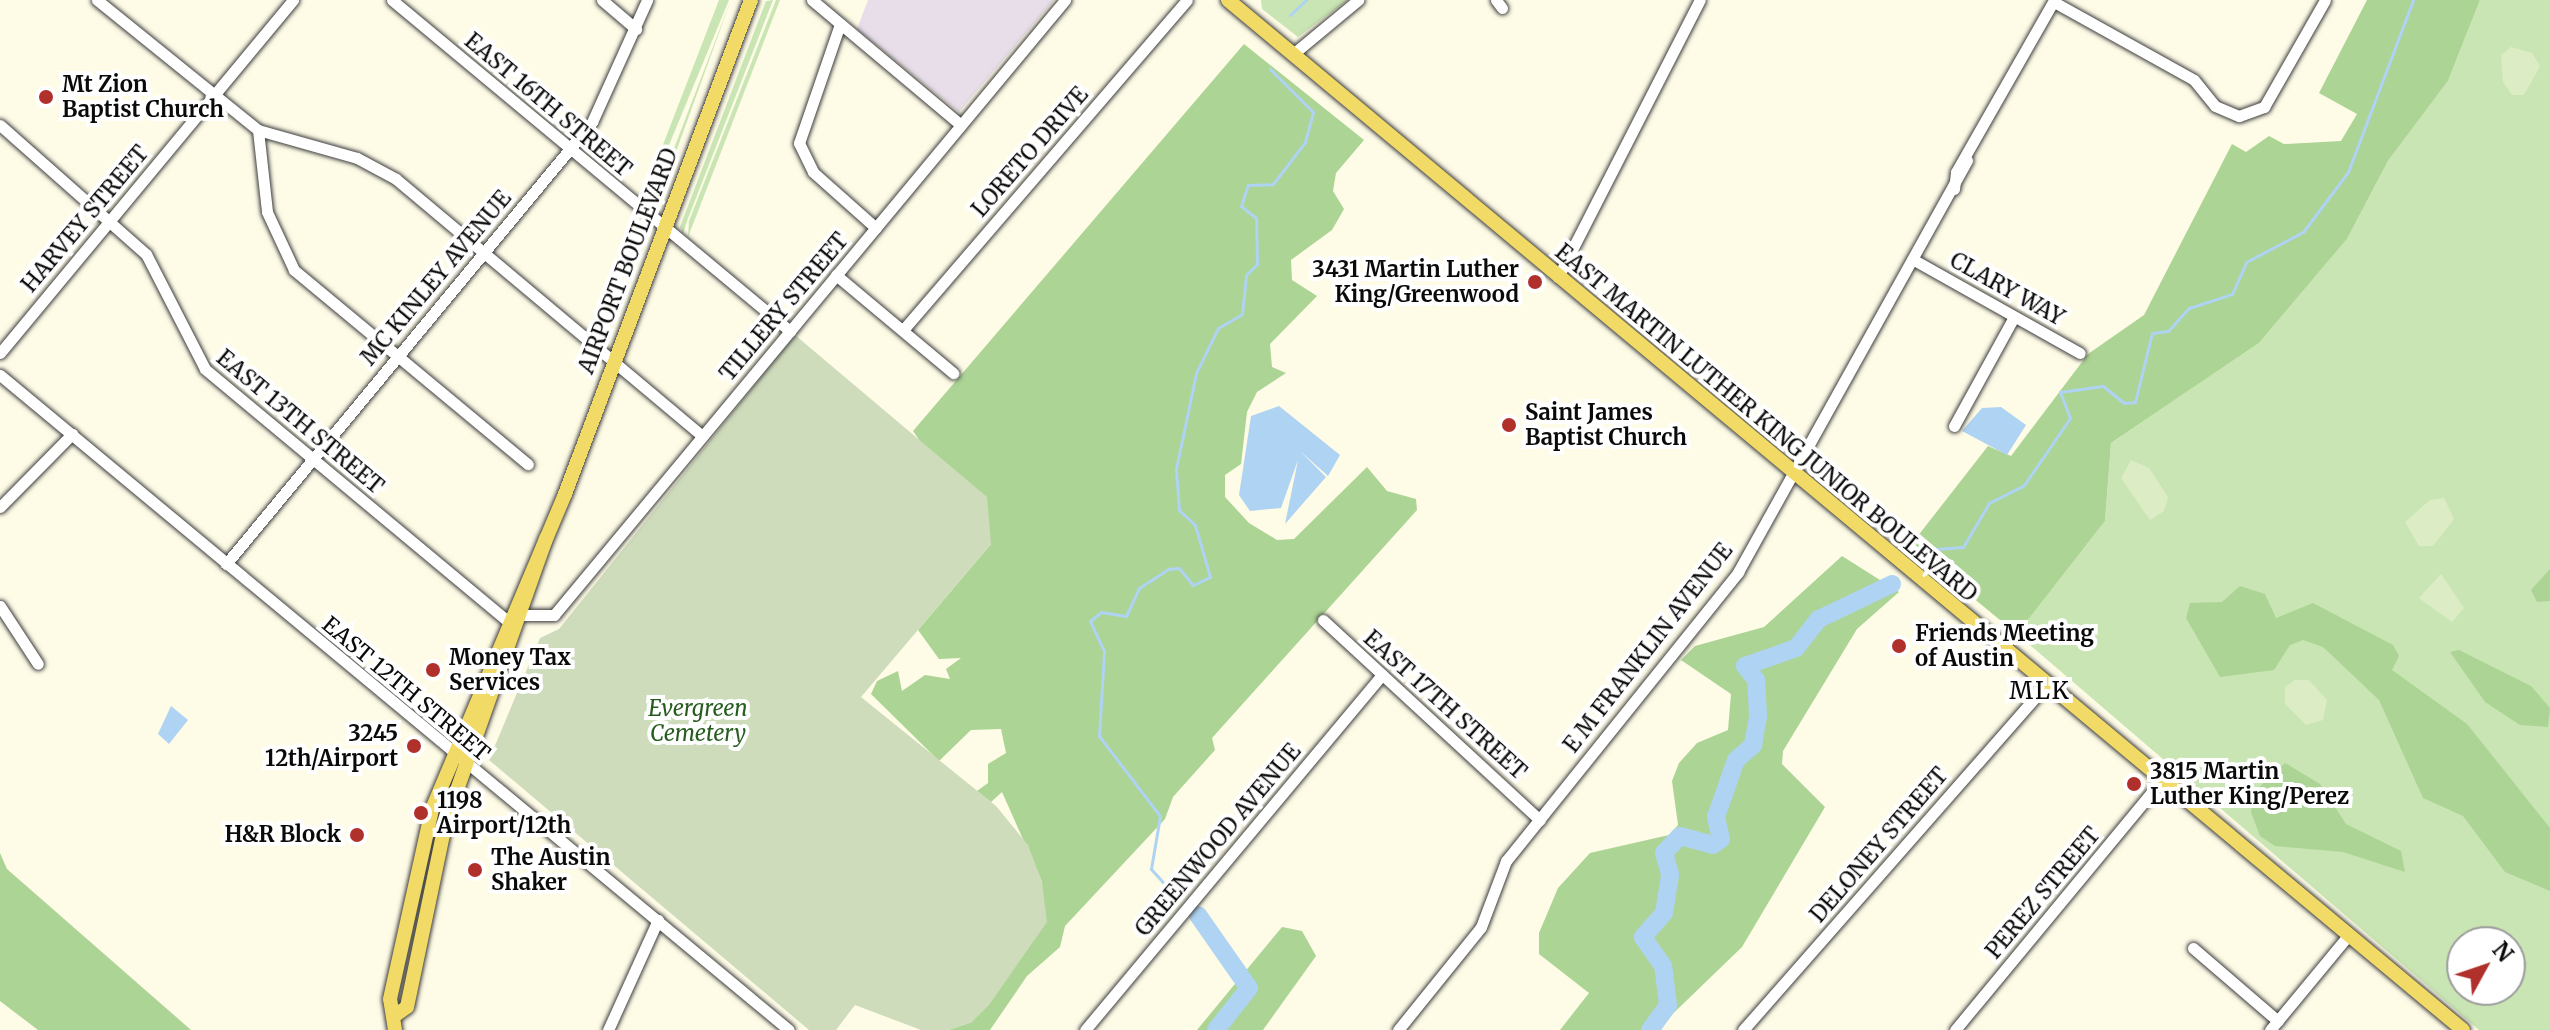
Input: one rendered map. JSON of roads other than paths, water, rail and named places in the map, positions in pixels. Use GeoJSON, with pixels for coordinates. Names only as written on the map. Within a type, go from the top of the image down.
{"type":"FeatureCollection","features":[{"type":"Feature","properties":{"kind":"main road","name":"AIRPORT BOULEVARD"},"geometry":{"type":"LineString","coordinates":[[395,1030],[397,1014],[393,985],[432,809],[507,621],[546,538],[751,0]]}},
{"type":"Feature","properties":{"kind":"main road","name":"EAST MARTIN LUTHER KING JUNIOR BOULEVARD"},"geometry":{"type":"LineString","coordinates":[[1237,3],[1293,54],[1558,277],[2347,937],[2445,1024],[2463,1030]]}},
{"type":"Feature","properties":{"kind":"main road","name":"AIRPORT BOULEVARD"},"geometry":{"type":"LineString","coordinates":[[397,1014],[407,1007],[437,858],[465,764],[524,615],[546,538]]}},
{"type":"Feature","properties":{"kind":"street"},"geometry":{"type":"LineString","coordinates":[[97,0],[213,97],[258,130],[357,158],[396,179],[702,436]]}},
{"type":"Feature","properties":{"kind":"street","name":"HARVEY STREET"},"geometry":{"type":"LineString","coordinates":[[0,353],[293,0]]}},
{"type":"Feature","properties":{"kind":"street","name":"EAST 16TH STREET"},"geometry":{"type":"LineString","coordinates":[[392,0],[790,331]]}},
{"type":"Feature","properties":{"kind":"street"},"geometry":{"type":"LineString","coordinates":[[602,0],[636,29]]}},
{"type":"Feature","properties":{"kind":"street","name":"MC KINLEY AVENUE"},"geometry":{"type":"LineString","coordinates":[[226,564],[484,254],[604,103],[647,0]]}},
{"type":"Feature","properties":{"kind":"street"},"geometry":{"type":"LineString","coordinates":[[812,0],[961,125]]}},
{"type":"Feature","properties":{"kind":"street","name":"TILLERY STREET"},"geometry":{"type":"LineString","coordinates":[[524,615],[554,615],[1065,0]]}},
{"type":"Feature","properties":{"kind":"street","name":"LORETO DRIVE"},"geometry":{"type":"LineString","coordinates":[[903,330],[1187,0]]}},
{"type":"Feature","properties":{"kind":"street"},"geometry":{"type":"LineString","coordinates":[[1293,54],[1358,0]]}},
{"type":"Feature","properties":{"kind":"street"},"geometry":{"type":"LineString","coordinates":[[1558,277],[1700,0]]}},
{"type":"Feature","properties":{"kind":"street"},"geometry":{"type":"LineString","coordinates":[[2055,1],[2200,84],[2221,110],[2256,113],[2325,0]]}},
{"type":"Feature","properties":{"kind":"street","name":"E M FRANKLIN AVENUE"},"geometry":{"type":"LineString","coordinates":[[1398,1030],[1481,927],[1494,878],[1724,592],[1954,189],[2055,1]]}},
{"type":"Feature","properties":{"kind":"street"},"geometry":{"type":"LineString","coordinates":[[840,24],[802,122],[801,151],[820,180],[876,228]]}},
{"type":"Feature","properties":{"kind":"street","name":"EAST 13TH STREET"},"geometry":{"type":"LineString","coordinates":[[0,125],[111,218],[158,273],[195,358],[311,459],[507,621]]}},
{"type":"Feature","properties":{"kind":"street"},"geometry":{"type":"LineString","coordinates":[[258,130],[267,212],[284,255],[397,355],[528,464]]}},
{"type":"Feature","properties":{"kind":"street","name":"CLARY WAY"},"geometry":{"type":"LineString","coordinates":[[1914,260],[2080,353]]}},
{"type":"Feature","properties":{"kind":"street"},"geometry":{"type":"LineString","coordinates":[[836,275],[953,373]]}},
{"type":"Feature","properties":{"kind":"street"},"geometry":{"type":"LineString","coordinates":[[1954,426],[2014,317]]}},
{"type":"Feature","properties":{"kind":"street","name":"EAST 12TH STREET"},"geometry":{"type":"LineString","coordinates":[[0,375],[789,1030]]}},
{"type":"Feature","properties":{"kind":"street"},"geometry":{"type":"LineString","coordinates":[[0,507],[72,434]]}},
{"type":"Feature","properties":{"kind":"street"},"geometry":{"type":"LineString","coordinates":[[0,606],[38,664]]}},
{"type":"Feature","properties":{"kind":"street","name":"EAST 17TH STREET"},"geometry":{"type":"LineString","coordinates":[[1323,620],[1540,820]]}},
{"type":"Feature","properties":{"kind":"street","name":"GREENWOOD AVENUE"},"geometry":{"type":"LineString","coordinates":[[1085,1030],[1382,675]]}},
{"type":"Feature","properties":{"kind":"street","name":"DELONEY STREET"},"geometry":{"type":"LineString","coordinates":[[1743,1030],[2046,685]]}},
{"type":"Feature","properties":{"kind":"street","name":"PEREZ STREET"},"geometry":{"type":"LineString","coordinates":[[1955,1030],[2161,781]]}},
{"type":"Feature","properties":{"kind":"street"},"geometry":{"type":"LineString","coordinates":[[608,1030],[658,920]]}},
{"type":"Feature","properties":{"kind":"street"},"geometry":{"type":"LineString","coordinates":[[2193,948],[2274,1025],[2347,937]]}},
{"type":"Feature","properties":{"kind":"water"},"geometry":{"type":"Polygon","coordinates":[[[1279,406],[1340,455],[1328,476],[1300,451],[1326,477],[1285,524],[1298,460],[1281,508],[1250,511],[1239,495],[1251,416],[1279,406]]]}},
{"type":"Feature","properties":{"kind":"water"},"geometry":{"type":"Polygon","coordinates":[[[2001,407],[2026,425],[2007,455],[1962,431],[1982,408],[2001,407]]]}},
{"type":"Feature","properties":{"kind":"water"},"geometry":{"type":"Polygon","coordinates":[[[171,706],[188,720],[169,744],[158,734],[171,706]]]}},
{"type":"Feature","properties":{"kind":"waterway"},"geometry":{"type":"LineString","coordinates":[[1290,15],[1306,0]]}},
{"type":"Feature","properties":{"kind":"waterway"},"geometry":{"type":"LineString","coordinates":[[1921,550],[1963,547],[1989,503],[2024,485],[2070,418],[2060,392],[2103,386],[2124,403],[2135,402],[2152,333],[2168,331],[2189,308],[2232,294],[2246,262],[2303,232],[2348,172],[2413,0]]}},
{"type":"Feature","properties":{"kind":"waterway"},"geometry":{"type":"LineString","coordinates":[[1179,900],[1151,869],[1160,816],[1099,736],[1104,651],[1090,621],[1101,612],[1126,616],[1139,588],[1168,569],[1179,568],[1193,585],[1210,577],[1195,525],[1179,510],[1176,469],[1196,373],[1218,328],[1242,314],[1246,275],[1257,264],[1256,218],[1241,206],[1248,185],[1273,184],[1305,142],[1313,112],[1270,69]]}},
{"type":"Feature","properties":{"kind":"waterway"},"geometry":{"type":"LineString","coordinates":[[1650,1030],[1668,1005],[1663,966],[1643,937],[1664,913],[1670,874],[1664,853],[1680,836],[1713,845],[1721,839],[1716,817],[1736,760],[1753,745],[1758,716],[1756,680],[1745,666],[1796,648],[1819,619],[1892,584]]}},
{"type":"Feature","properties":{"kind":"waterway"},"geometry":{"type":"LineString","coordinates":[[1198,915],[1249,988],[1216,1030]]}},
{"type":"Feature","properties":{"kind":"place","name":"Mt Zion Baptist Church"},"geometry":{"type":"Point","coordinates":[46,97]}},
{"type":"Feature","properties":{"kind":"place","name":"3431 Martin Luther King/Greenwood"},"geometry":{"type":"Point","coordinates":[1535,282]}},
{"type":"Feature","properties":{"kind":"place","name":"Saint James Baptist Church"},"geometry":{"type":"Point","coordinates":[1509,425]}},
{"type":"Feature","properties":{"kind":"place","name":"Friends Meeting of Austin"},"geometry":{"type":"Point","coordinates":[1899,646]}},
{"type":"Feature","properties":{"kind":"place","name":"Money Tax Services"},"geometry":{"type":"Point","coordinates":[433,670]}},
{"type":"Feature","properties":{"kind":"place","name":"3245 12th/Airport"},"geometry":{"type":"Point","coordinates":[414,746]}},
{"type":"Feature","properties":{"kind":"place","name":"3815 Martin Luther King/Perez"},"geometry":{"type":"Point","coordinates":[2134,784]}},
{"type":"Feature","properties":{"kind":"place","name":"1198 Airport/12th"},"geometry":{"type":"Point","coordinates":[421,813]}},
{"type":"Feature","properties":{"kind":"place","name":"H&R Block"},"geometry":{"type":"Point","coordinates":[357,835]}},
{"type":"Feature","properties":{"kind":"place","name":"The Austin Shaker"},"geometry":{"type":"Point","coordinates":[475,870]}},
{"type":"Feature","properties":{"kind":"district","name":"MLK"},"geometry":{"type":"Point","coordinates":[2040,691]}},
{"type":"Feature","properties":{"kind":"park label","name":"Evergreen Cemetery"},"geometry":{"type":"Point","coordinates":[698,720]}}]}
